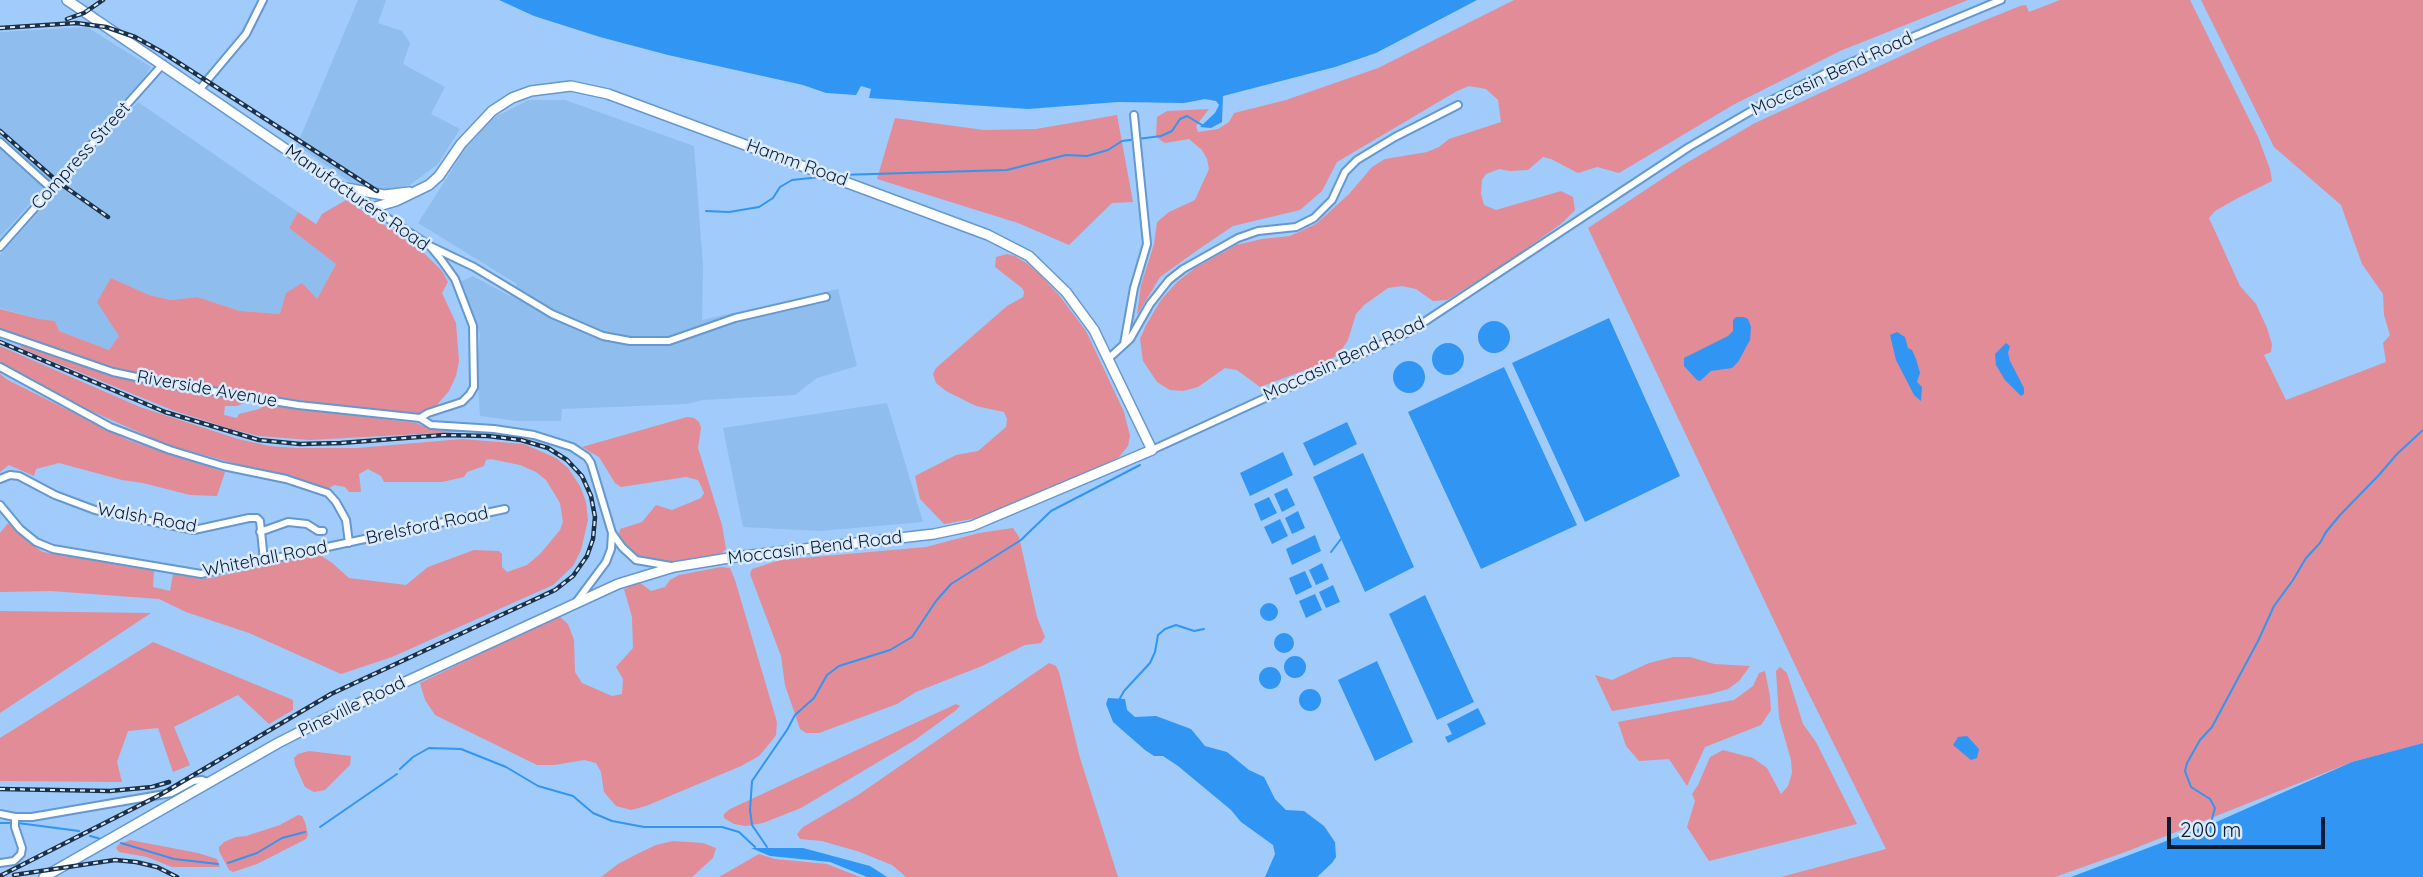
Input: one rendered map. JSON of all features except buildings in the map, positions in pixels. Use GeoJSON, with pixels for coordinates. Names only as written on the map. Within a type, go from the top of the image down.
{"type":"FeatureCollection","features":[{"type":"Feature","properties":{"kind":"main road","name":"Manufacturers Road"},"geometry":{"type":"LineString","coordinates":[[66,0],[372,208]]}},
{"type":"Feature","properties":{"kind":"main road","name":"Hamm Road"},"geometry":{"type":"LineString","coordinates":[[372,208],[417,191],[439,176],[461,144],[492,111],[512,98],[531,91],[571,86],[602,93],[988,235],[1029,256],[1066,292],[1094,330],[1152,450]]}},
{"type":"Feature","properties":{"kind":"main road"},"geometry":{"type":"LineString","coordinates":[[343,187],[384,195],[417,191]]}},
{"type":"Feature","properties":{"kind":"main road","name":"Moccasin Bend Road"},"geometry":{"type":"LineString","coordinates":[[674,567],[734,557],[934,534],[972,526],[1152,450]]}},
{"type":"Feature","properties":{"kind":"main road","name":"Pineville Road"},"geometry":{"type":"LineString","coordinates":[[44,877],[327,718],[576,602],[630,580],[674,567]]}},
{"type":"Feature","properties":{"kind":"street"},"geometry":{"type":"LineString","coordinates":[[199,90],[246,34],[263,0]]}},
{"type":"Feature","properties":{"kind":"street","name":"Moccasin Bend Road"},"geometry":{"type":"LineString","coordinates":[[1152,450],[1409,332],[1689,147],[1758,107],[1828,72],[2001,0]]}},
{"type":"Feature","properties":{"kind":"street","name":"Compress Street"},"geometry":{"type":"LineString","coordinates":[[0,247],[163,64]]}},
{"type":"Feature","properties":{"kind":"street"},"geometry":{"type":"LineString","coordinates":[[1108,359],[1130,339],[1160,290],[1183,269],[1238,238],[1258,231],[1296,227],[1314,218],[1332,200],[1345,172],[1357,160],[1458,105]]}},
{"type":"Feature","properties":{"kind":"street"},"geometry":{"type":"LineString","coordinates":[[1124,346],[1134,288],[1147,244],[1134,115]]}},
{"type":"Feature","properties":{"kind":"street"},"geometry":{"type":"LineString","coordinates":[[0,142],[52,189]]}},
{"type":"Feature","properties":{"kind":"street","name":"Manufacturers Road"},"geometry":{"type":"LineString","coordinates":[[372,208],[430,246],[455,279],[473,326],[474,387],[470,394],[462,402],[419,418]]}},
{"type":"Feature","properties":{"kind":"street"},"geometry":{"type":"LineString","coordinates":[[430,246],[474,267],[552,314],[603,336],[630,341],[669,341],[735,318],[826,297]]}},
{"type":"Feature","properties":{"kind":"street","name":"Riverside Avenue"},"geometry":{"type":"LineString","coordinates":[[0,333],[113,372],[169,384],[298,405],[419,418]]}},
{"type":"Feature","properties":{"kind":"street","name":"Whitehall Road"},"geometry":{"type":"LineString","coordinates":[[0,367],[110,427],[170,450],[223,466],[286,479],[328,493],[346,520],[349,542],[201,574],[53,549],[36,542],[0,505]]}},
{"type":"Feature","properties":{"kind":"street"},"geometry":{"type":"LineString","coordinates":[[419,418],[431,425],[494,429],[534,435],[572,447],[587,457],[595,470],[612,533],[611,549],[606,562],[576,602]]}},
{"type":"Feature","properties":{"kind":"street","name":"Walsh Road"},"geometry":{"type":"LineString","coordinates":[[0,480],[10,475],[19,476],[55,495],[95,510],[194,530],[257,518],[260,522],[260,533]]}},
{"type":"Feature","properties":{"kind":"street","name":"Brelsford Road"},"geometry":{"type":"LineString","coordinates":[[349,542],[505,509]]}},
{"type":"Feature","properties":{"kind":"street"},"geometry":{"type":"LineString","coordinates":[[264,561],[260,533],[289,523],[307,524],[323,531]]}},
{"type":"Feature","properties":{"kind":"street"},"geometry":{"type":"LineString","coordinates":[[612,533],[622,547],[636,559],[674,567]]}},
{"type":"Feature","properties":{"kind":"street"},"geometry":{"type":"LineString","coordinates":[[0,814],[32,817],[158,796],[171,793],[193,781],[210,783]]}},
{"type":"Feature","properties":{"kind":"street"},"geometry":{"type":"LineString","coordinates":[[0,863],[14,861],[21,854],[15,817]]}},
{"type":"Feature","properties":{"kind":"shaded area"},"geometry":{"type":"Polygon","coordinates":[[[358,0],[386,0],[378,23],[402,31],[410,43],[403,64],[445,87],[431,114],[460,129],[438,164],[410,185],[385,190],[351,183],[297,145],[358,0]]]}},
{"type":"Feature","properties":{"kind":"shaded area"},"geometry":{"type":"Polygon","coordinates":[[[1514,0],[1968,0],[1840,51],[1733,105],[1619,173],[1597,167],[1578,173],[1543,157],[1528,170],[1499,169],[1486,174],[1482,180],[1481,194],[1484,205],[1496,210],[1561,191],[1573,197],[1575,210],[1562,223],[1509,261],[1447,300],[1433,301],[1416,289],[1402,286],[1388,288],[1356,314],[1348,340],[1339,354],[1324,363],[1260,387],[1237,370],[1225,368],[1198,387],[1183,391],[1170,390],[1157,382],[1143,361],[1140,339],[1161,300],[1177,282],[1195,268],[1236,245],[1290,236],[1316,224],[1349,194],[1372,167],[1385,159],[1427,152],[1449,139],[1501,122],[1498,100],[1486,89],[1469,86],[1457,91],[1337,162],[1322,191],[1300,210],[1233,226],[1199,249],[1160,277],[1137,315],[1141,285],[1154,244],[1157,222],[1169,212],[1195,200],[1209,169],[1202,150],[1189,139],[1165,143],[1156,137],[1157,117],[1167,111],[1209,109],[1196,126],[1198,132],[1218,129],[1229,122],[1234,113],[1286,100],[1378,68],[1514,0]]]}},
{"type":"Feature","properties":{"kind":"shaded area"},"geometry":{"type":"Polygon","coordinates":[[[2060,0],[2190,0],[2258,137],[2270,169],[2272,181],[2215,211],[2209,218],[2240,286],[2256,304],[2267,328],[2272,344],[2271,352],[2264,355],[2286,400],[2386,362],[2383,343],[2390,335],[2384,315],[2383,294],[2362,264],[2341,205],[2274,147],[2201,0],[2423,0],[2423,743],[2352,762],[2128,851],[2055,877],[1781,877],[1886,849],[1804,684],[1588,228],[1683,165],[1755,123],[1936,40],[2020,6],[2026,5],[2029,12],[2060,0]]]}},
{"type":"Feature","properties":{"kind":"shaded area"},"geometry":{"type":"Polygon","coordinates":[[[87,27],[151,67],[0,237],[0,32],[87,27]]]}},
{"type":"Feature","properties":{"kind":"shaded area"},"geometry":{"type":"Polygon","coordinates":[[[529,100],[565,100],[694,146],[703,265],[702,320],[838,289],[857,366],[817,378],[795,395],[703,400],[687,404],[562,409],[561,421],[517,421],[480,416],[477,368],[480,334],[460,282],[473,276],[510,296],[517,284],[418,223],[466,148],[493,118],[529,100]]]}},
{"type":"Feature","properties":{"kind":"shaded area"},"geometry":{"type":"Polygon","coordinates":[[[138,102],[298,212],[289,228],[336,264],[317,299],[280,314],[240,311],[197,297],[171,300],[149,295],[111,278],[119,336],[109,350],[59,331],[55,321],[0,308],[0,255],[138,102]]]}},
{"type":"Feature","properties":{"kind":"shaded area"},"geometry":{"type":"Polygon","coordinates":[[[1117,115],[1133,202],[1112,203],[1069,245],[1018,223],[877,179],[895,118],[984,130],[1036,129],[1117,115]]]}},
{"type":"Feature","properties":{"kind":"shaded area"},"geometry":{"type":"Polygon","coordinates":[[[346,200],[418,247],[442,271],[448,282],[442,293],[456,323],[459,361],[456,376],[449,391],[435,407],[417,415],[264,396],[129,372],[0,328],[0,309],[55,321],[59,331],[109,350],[119,336],[97,302],[111,278],[149,295],[171,300],[197,297],[240,311],[280,314],[286,293],[302,283],[317,299],[336,264],[289,228],[298,212],[316,224],[322,214],[346,200]]]}},
{"type":"Feature","properties":{"kind":"shaded area"},"geometry":{"type":"Polygon","coordinates":[[[1007,254],[1028,264],[1041,276],[1086,331],[1124,412],[1130,436],[1128,446],[1119,457],[1095,470],[983,517],[944,524],[920,499],[915,476],[956,455],[978,451],[1006,427],[1007,419],[1004,412],[976,406],[946,391],[936,383],[933,374],[936,368],[1007,306],[1023,297],[1022,288],[995,267],[996,257],[1007,254]]]}},
{"type":"Feature","properties":{"kind":"shaded area"},"geometry":{"type":"Polygon","coordinates":[[[0,346],[140,407],[238,439],[269,446],[357,448],[462,439],[524,444],[556,458],[568,468],[580,486],[586,502],[588,520],[581,550],[573,566],[553,585],[392,657],[341,674],[249,633],[186,612],[159,599],[51,591],[0,592],[0,533],[8,523],[43,552],[154,571],[153,587],[170,591],[173,574],[211,578],[318,554],[349,578],[406,585],[428,567],[474,550],[499,551],[502,554],[502,567],[507,572],[527,565],[540,554],[560,530],[563,522],[560,503],[546,480],[520,465],[491,459],[486,460],[484,466],[467,472],[464,477],[442,482],[384,482],[381,476],[368,469],[359,474],[361,492],[349,492],[345,487],[334,485],[328,489],[168,445],[82,407],[0,362],[0,346]]]}},
{"type":"Feature","properties":{"kind":"shaded area"},"geometry":{"type":"Polygon","coordinates":[[[20,346],[133,381],[249,401],[237,406],[225,406],[224,415],[237,418],[239,414],[266,405],[416,423],[430,429],[473,431],[310,440],[259,436],[172,410],[23,349],[20,346]]]}},
{"type":"Feature","properties":{"kind":"shaded area"},"geometry":{"type":"Polygon","coordinates":[[[0,374],[128,440],[225,472],[217,496],[190,495],[59,463],[36,469],[34,476],[9,465],[0,472],[0,374]]]}},
{"type":"Feature","properties":{"kind":"shaded area"},"geometry":{"type":"Polygon","coordinates":[[[887,403],[923,522],[820,531],[743,527],[723,428],[887,403]]]}},
{"type":"Feature","properties":{"kind":"shaded area"},"geometry":{"type":"Polygon","coordinates":[[[687,417],[694,418],[701,428],[698,448],[722,525],[726,549],[722,553],[686,561],[672,562],[639,557],[626,546],[619,535],[620,529],[642,522],[656,505],[672,510],[701,498],[704,493],[698,480],[686,477],[621,487],[615,483],[599,457],[582,447],[687,417]]]}},
{"type":"Feature","properties":{"kind":"shaded area"},"geometry":{"type":"Polygon","coordinates":[[[1013,528],[1019,537],[1037,617],[1045,637],[1041,643],[1025,645],[982,666],[916,692],[897,704],[819,733],[806,733],[800,729],[785,685],[781,656],[750,574],[752,569],[780,560],[926,547],[979,533],[1013,528]]]}},
{"type":"Feature","properties":{"kind":"shaded area"},"geometry":{"type":"Polygon","coordinates":[[[721,567],[730,568],[735,580],[777,722],[776,735],[770,743],[759,756],[741,766],[631,810],[616,806],[604,792],[601,772],[596,763],[584,760],[537,765],[435,715],[425,700],[420,683],[560,617],[568,624],[574,640],[575,672],[582,683],[612,696],[622,694],[623,679],[616,667],[633,648],[632,617],[624,589],[639,582],[651,591],[665,587],[679,575],[721,567]]]}},
{"type":"Feature","properties":{"kind":"shaded area"},"geometry":{"type":"Polygon","coordinates":[[[0,611],[151,613],[0,713],[0,611]]]}},
{"type":"Feature","properties":{"kind":"shaded area"},"geometry":{"type":"Polygon","coordinates":[[[153,642],[293,700],[293,710],[269,724],[238,695],[174,727],[190,765],[173,772],[158,728],[128,731],[117,762],[122,782],[0,781],[0,738],[153,642]]]}},
{"type":"Feature","properties":{"kind":"shaded area"},"geometry":{"type":"Polygon","coordinates":[[[1673,657],[1690,657],[1714,664],[1750,666],[1739,681],[1728,689],[1612,711],[1595,675],[1612,680],[1649,663],[1673,657]]]}},
{"type":"Feature","properties":{"kind":"shaded area"},"geometry":{"type":"Polygon","coordinates":[[[1049,663],[1056,666],[1059,672],[1080,758],[1118,877],[906,877],[892,865],[860,852],[822,841],[800,839],[797,834],[803,827],[858,795],[1049,663]]]}},
{"type":"Feature","properties":{"kind":"shaded area"},"geometry":{"type":"Polygon","coordinates":[[[1780,667],[1787,673],[1803,724],[1816,742],[1857,824],[1709,861],[1687,827],[1695,801],[1692,794],[1710,757],[1723,750],[1753,758],[1767,768],[1781,794],[1788,786],[1792,773],[1779,718],[1776,671],[1780,667]]]}},
{"type":"Feature","properties":{"kind":"shaded area"},"geometry":{"type":"Polygon","coordinates":[[[1765,671],[1771,710],[1761,725],[1705,747],[1687,786],[1669,759],[1639,761],[1626,746],[1618,722],[1734,700],[1753,686],[1759,673],[1765,671]]]}},
{"type":"Feature","properties":{"kind":"shaded area"},"geometry":{"type":"Polygon","coordinates":[[[956,704],[960,706],[955,711],[915,740],[801,808],[763,823],[746,826],[734,824],[724,818],[724,814],[730,809],[956,704]]]}},
{"type":"Feature","properties":{"kind":"shaded area"},"geometry":{"type":"Polygon","coordinates":[[[309,751],[351,756],[350,765],[325,790],[314,792],[305,787],[294,758],[309,751]]]}},
{"type":"Feature","properties":{"kind":"shaded area"},"geometry":{"type":"Polygon","coordinates":[[[298,815],[302,816],[305,822],[308,834],[306,839],[257,864],[233,872],[229,870],[219,851],[224,842],[280,825],[298,815]]]}},
{"type":"Feature","properties":{"kind":"shaded area"},"geometry":{"type":"Polygon","coordinates":[[[130,840],[198,853],[217,859],[220,867],[172,867],[147,857],[119,852],[116,848],[118,845],[130,840]]]}},
{"type":"Feature","properties":{"kind":"shaded area"},"geometry":{"type":"Polygon","coordinates":[[[673,841],[703,843],[716,848],[713,858],[692,877],[601,877],[639,853],[673,841]]]}},
{"type":"Feature","properties":{"kind":"shaded area"},"geometry":{"type":"Polygon","coordinates":[[[759,854],[775,859],[827,864],[860,877],[719,877],[759,854]]]}},
{"type":"Feature","properties":{"kind":"water"},"geometry":{"type":"Polygon","coordinates":[[[499,0],[1477,0],[1376,53],[1335,67],[1223,96],[1222,122],[1211,128],[1200,127],[1215,113],[1219,105],[1216,101],[1205,99],[1184,103],[1118,102],[1028,109],[869,98],[871,89],[861,86],[856,95],[826,93],[803,85],[600,37],[534,16],[499,0]]]}},
{"type":"Feature","properties":{"kind":"water"},"geometry":{"type":"Polygon","coordinates":[[[1736,317],[1748,319],[1751,327],[1750,340],[1738,362],[1732,368],[1711,371],[1700,381],[1697,380],[1684,366],[1684,358],[1728,336],[1733,331],[1733,320],[1736,317]]]}},
{"type":"Feature","properties":{"kind":"water"},"geometry":{"type":"Polygon","coordinates":[[[1609,318],[1680,476],[1585,522],[1512,363],[1609,318]]]}},
{"type":"Feature","properties":{"kind":"water"},"geometry":{"type":"Polygon","coordinates":[[[1494,321],[1505,326],[1510,337],[1505,348],[1494,353],[1483,348],[1478,337],[1483,326],[1494,321]]]}},
{"type":"Feature","properties":{"kind":"water"},"geometry":{"type":"Polygon","coordinates":[[[1897,332],[1905,337],[1908,348],[1916,359],[1920,373],[1917,382],[1922,387],[1921,401],[1914,395],[1896,360],[1890,335],[1897,332]]]}},
{"type":"Feature","properties":{"kind":"water"},"geometry":{"type":"Polygon","coordinates":[[[1448,343],[1459,348],[1464,359],[1459,370],[1448,375],[1437,370],[1432,359],[1437,348],[1448,343]]]}},
{"type":"Feature","properties":{"kind":"water"},"geometry":{"type":"Polygon","coordinates":[[[2006,343],[2010,346],[2010,361],[2024,388],[2024,394],[2021,396],[2005,380],[1996,365],[1995,354],[2006,343]]]}},
{"type":"Feature","properties":{"kind":"water"},"geometry":{"type":"Polygon","coordinates":[[[1409,361],[1420,366],[1425,377],[1420,388],[1409,393],[1398,388],[1393,377],[1398,366],[1409,361]]]}},
{"type":"Feature","properties":{"kind":"water"},"geometry":{"type":"Polygon","coordinates":[[[1504,367],[1577,525],[1481,569],[1408,412],[1504,367]]]}},
{"type":"Feature","properties":{"kind":"water"},"geometry":{"type":"Polygon","coordinates":[[[1347,422],[1357,444],[1314,466],[1303,443],[1347,422]]]}},
{"type":"Feature","properties":{"kind":"water"},"geometry":{"type":"Polygon","coordinates":[[[1283,452],[1293,475],[1250,496],[1240,473],[1283,452]]]}},
{"type":"Feature","properties":{"kind":"water"},"geometry":{"type":"Polygon","coordinates":[[[1363,453],[1414,567],[1365,592],[1313,477],[1363,453]]]}},
{"type":"Feature","properties":{"kind":"water"},"geometry":{"type":"Polygon","coordinates":[[[1287,488],[1295,505],[1282,512],[1274,494],[1287,488]]]}},
{"type":"Feature","properties":{"kind":"water"},"geometry":{"type":"Polygon","coordinates":[[[1269,497],[1277,513],[1261,521],[1254,504],[1269,497]]]}},
{"type":"Feature","properties":{"kind":"water"},"geometry":{"type":"Polygon","coordinates":[[[1298,511],[1305,528],[1292,534],[1285,518],[1298,511]]]}},
{"type":"Feature","properties":{"kind":"water"},"geometry":{"type":"Polygon","coordinates":[[[1280,519],[1288,536],[1272,544],[1264,527],[1280,519]]]}},
{"type":"Feature","properties":{"kind":"water"},"geometry":{"type":"Polygon","coordinates":[[[1315,535],[1321,551],[1292,565],[1286,549],[1315,535]]]}},
{"type":"Feature","properties":{"kind":"water"},"geometry":{"type":"Polygon","coordinates":[[[1322,563],[1329,579],[1316,585],[1309,570],[1322,563]]]}},
{"type":"Feature","properties":{"kind":"water"},"geometry":{"type":"Polygon","coordinates":[[[1305,571],[1312,587],[1296,595],[1289,578],[1305,571]]]}},
{"type":"Feature","properties":{"kind":"water"},"geometry":{"type":"Polygon","coordinates":[[[1333,585],[1340,602],[1326,608],[1319,592],[1333,585]]]}},
{"type":"Feature","properties":{"kind":"water"},"geometry":{"type":"Polygon","coordinates":[[[1315,594],[1322,610],[1306,618],[1299,601],[1315,594]]]}},
{"type":"Feature","properties":{"kind":"water"},"geometry":{"type":"Polygon","coordinates":[[[1425,595],[1474,702],[1437,720],[1389,614],[1425,595]]]}},
{"type":"Feature","properties":{"kind":"water"},"geometry":{"type":"Polygon","coordinates":[[[1265,603],[1273,603],[1278,612],[1276,619],[1265,621],[1260,616],[1260,608],[1265,603]]]}},
{"type":"Feature","properties":{"kind":"water"},"geometry":{"type":"Polygon","coordinates":[[[1284,633],[1291,636],[1294,643],[1291,650],[1284,653],[1277,650],[1274,643],[1277,636],[1284,633]]]}},
{"type":"Feature","properties":{"kind":"water"},"geometry":{"type":"Polygon","coordinates":[[[1295,656],[1303,659],[1306,667],[1303,675],[1295,678],[1287,675],[1284,667],[1287,659],[1295,656]]]}},
{"type":"Feature","properties":{"kind":"water"},"geometry":{"type":"Polygon","coordinates":[[[1377,661],[1413,742],[1375,761],[1338,680],[1377,661]]]}},
{"type":"Feature","properties":{"kind":"water"},"geometry":{"type":"Polygon","coordinates":[[[1270,667],[1278,670],[1281,678],[1278,686],[1270,689],[1262,686],[1259,678],[1262,670],[1270,667]]]}},
{"type":"Feature","properties":{"kind":"water"},"geometry":{"type":"Polygon","coordinates":[[[1310,689],[1318,692],[1321,700],[1318,708],[1310,711],[1302,708],[1299,700],[1302,692],[1310,689]]]}},
{"type":"Feature","properties":{"kind":"water"},"geometry":{"type":"Polygon","coordinates":[[[1108,698],[1125,699],[1127,710],[1135,717],[1156,716],[1191,729],[1205,746],[1227,752],[1249,770],[1264,777],[1275,799],[1286,810],[1304,811],[1324,826],[1335,842],[1336,857],[1332,863],[1317,877],[1265,877],[1275,854],[1273,845],[1241,822],[1231,810],[1178,766],[1163,756],[1154,756],[1145,750],[1113,722],[1106,704],[1108,698]]]}},
{"type":"Feature","properties":{"kind":"water"},"geometry":{"type":"Polygon","coordinates":[[[1478,708],[1486,724],[1448,743],[1445,737],[1452,734],[1447,724],[1478,708]]]}},
{"type":"Feature","properties":{"kind":"water"},"geometry":{"type":"Polygon","coordinates":[[[1967,736],[1979,749],[1977,758],[1971,760],[1953,745],[1958,737],[1967,736]]]}},
{"type":"Feature","properties":{"kind":"water"},"geometry":{"type":"Polygon","coordinates":[[[2423,743],[2423,877],[2071,877],[2214,823],[2352,762],[2423,743]]]}},
{"type":"Feature","properties":{"kind":"water"},"geometry":{"type":"Polygon","coordinates":[[[751,848],[803,848],[870,866],[887,877],[867,877],[830,862],[770,856],[751,848]]]}},
{"type":"Feature","properties":{"kind":"waterway"},"geometry":{"type":"LineString","coordinates":[[839,175],[1007,170],[1066,155],[1087,156],[1108,150],[1122,141],[1161,136],[1172,131],[1180,119],[1187,116],[1202,125]]}},
{"type":"Feature","properties":{"kind":"waterway"},"geometry":{"type":"LineString","coordinates":[[706,211],[729,212],[759,207],[773,198],[780,187],[792,180],[820,177]]}},
{"type":"Feature","properties":{"kind":"waterway"},"geometry":{"type":"LineString","coordinates":[[2210,826],[2215,808],[2210,799],[2191,787],[2185,771],[2187,763],[2200,740],[2212,727],[2274,606],[2306,558],[2340,515],[2423,430]]}},
{"type":"Feature","properties":{"kind":"waterway"},"geometry":{"type":"LineString","coordinates":[[767,847],[752,825],[752,781],[795,715],[814,698],[827,675],[839,666],[890,650],[912,637],[951,584],[1021,540],[1051,511],[1140,465]]}},
{"type":"Feature","properties":{"kind":"waterway"},"geometry":{"type":"LineString","coordinates":[[1331,552],[1341,539]]}},
{"type":"Feature","properties":{"kind":"waterway"},"geometry":{"type":"LineString","coordinates":[[1119,700],[1150,663],[1158,635],[1165,629],[1176,625],[1194,631],[1204,629]]}},
{"type":"Feature","properties":{"kind":"waterway"},"geometry":{"type":"LineString","coordinates":[[400,769],[429,748],[461,749],[506,767],[538,786],[573,796],[593,813],[612,821],[644,827],[722,827],[739,832],[755,847]]}},
{"type":"Feature","properties":{"kind":"waterway"},"geometry":{"type":"LineString","coordinates":[[320,827],[397,774]]}},
{"type":"Feature","properties":{"kind":"waterway"},"geometry":{"type":"LineString","coordinates":[[0,823],[10,823]]}},
{"type":"Feature","properties":{"kind":"waterway"},"geometry":{"type":"LineString","coordinates":[[18,823],[79,831]]}},
{"type":"Feature","properties":{"kind":"waterway"},"geometry":{"type":"LineString","coordinates":[[228,863],[257,853],[282,838],[305,832]]}},
{"type":"Feature","properties":{"kind":"waterway"},"geometry":{"type":"LineString","coordinates":[[90,836],[101,839]]}},
{"type":"Feature","properties":{"kind":"waterway"},"geometry":{"type":"LineString","coordinates":[[121,843],[174,859],[218,864]]}},
{"type":"Feature","properties":{"kind":"railway"},"geometry":{"type":"LineString","coordinates":[[67,19],[84,13],[103,0]]}},
{"type":"Feature","properties":{"kind":"railway"},"geometry":{"type":"LineString","coordinates":[[0,28],[76,23],[106,27],[135,37],[377,191]]}},
{"type":"Feature","properties":{"kind":"railway"},"geometry":{"type":"LineString","coordinates":[[0,131],[58,182],[108,217]]}},
{"type":"Feature","properties":{"kind":"railway"},"geometry":{"type":"LineString","coordinates":[[0,342],[165,412],[259,440],[300,444],[341,443],[444,435],[521,440],[548,448],[567,460],[582,476],[591,496],[595,517],[593,539],[587,556],[573,576],[555,590],[331,694],[158,796],[0,876]]}},
{"type":"Feature","properties":{"kind":"railway"},"geometry":{"type":"LineString","coordinates":[[0,789],[110,791],[152,787],[169,782]]}},
{"type":"Feature","properties":{"kind":"railway"},"geometry":{"type":"LineString","coordinates":[[14,875],[115,860],[157,867],[177,877]]}}]}
